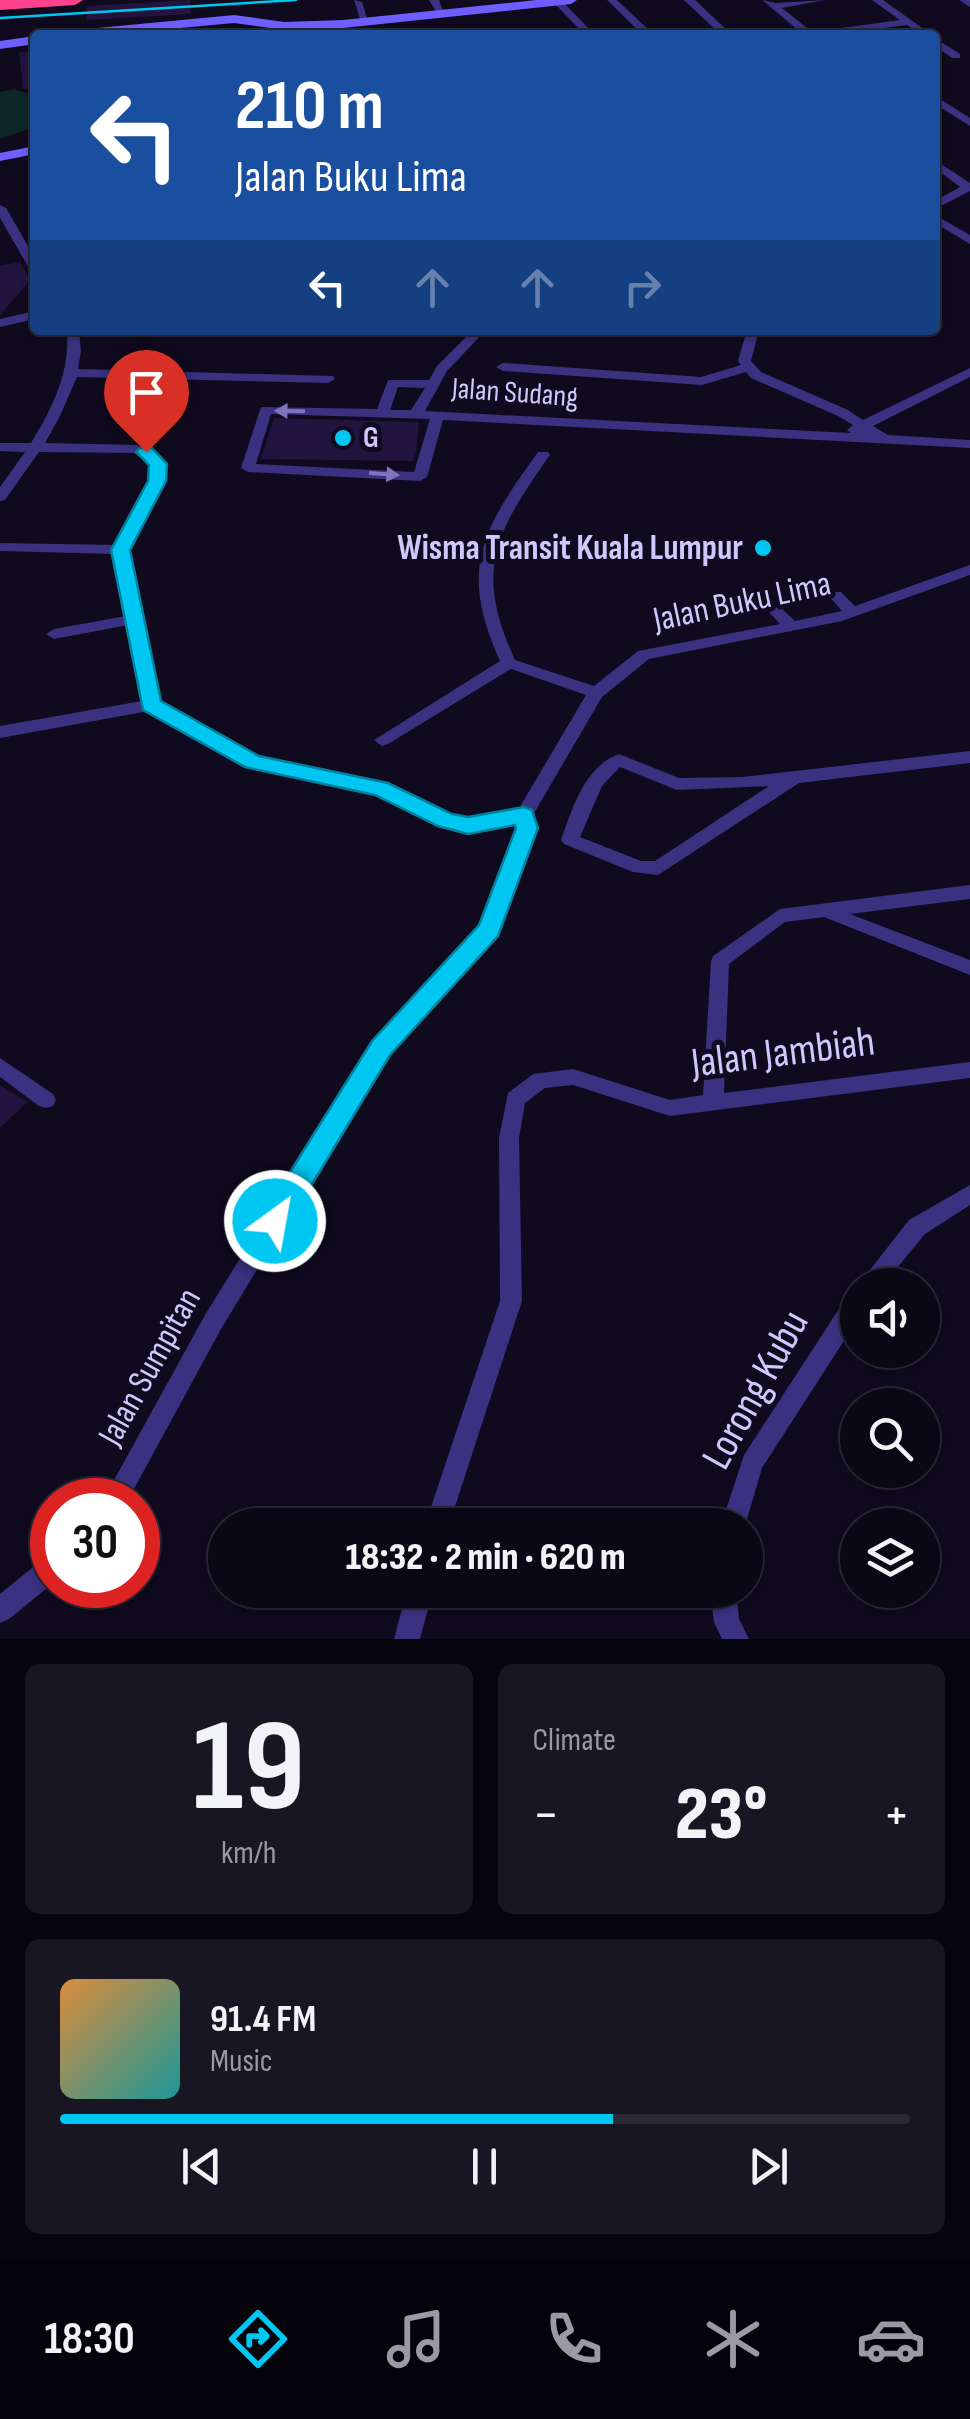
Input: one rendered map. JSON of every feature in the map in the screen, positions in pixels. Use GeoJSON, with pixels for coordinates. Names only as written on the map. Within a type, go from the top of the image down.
{"type":"FeatureCollection","features":[{"type":"Feature","properties":{"kind":"highway"},"geometry":{"type":"LineString","coordinates":[[0,4],[30,0]]}},
{"type":"Feature","properties":{"kind":"highway"},"geometry":{"type":"LineString","coordinates":[[0,4],[75,0]]}},
{"type":"Feature","properties":{"kind":"street"},"geometry":{"type":"LineString","coordinates":[[434,0],[442,15]]}},
{"type":"Feature","properties":{"kind":"street"},"geometry":{"type":"LineString","coordinates":[[612,0],[644,30]]}},
{"type":"Feature","properties":{"kind":"street"},"geometry":{"type":"LineString","coordinates":[[688,0],[721,30]]}},
{"type":"Feature","properties":{"kind":"street"},"geometry":{"type":"LineString","coordinates":[[771,3],[820,0]]}},
{"type":"Feature","properties":{"kind":"street"},"geometry":{"type":"LineString","coordinates":[[877,0],[920,30]]}},
{"type":"Feature","properties":{"kind":"street"},"geometry":{"type":"LineString","coordinates":[[117,30],[228,19],[321,30],[508,4],[565,1],[586,30]]}},
{"type":"Feature","properties":{"kind":"street"},"geometry":{"type":"LineString","coordinates":[[357,2],[366,22]]}},
{"type":"Feature","properties":{"kind":"street"},"geometry":{"type":"LineString","coordinates":[[771,3],[804,30]]}},
{"type":"Feature","properties":{"kind":"street"},"geometry":{"type":"LineString","coordinates":[[862,30],[908,22]]}},
{"type":"Feature","properties":{"kind":"street"},"geometry":{"type":"LineString","coordinates":[[0,45],[30,41]]}},
{"type":"Feature","properties":{"kind":"street"},"geometry":{"type":"LineString","coordinates":[[940,45],[956,56]]}},
{"type":"Feature","properties":{"kind":"street"},"geometry":{"type":"LineString","coordinates":[[940,102],[970,123]]}},
{"type":"Feature","properties":{"kind":"street"},"geometry":{"type":"LineString","coordinates":[[0,157],[30,151]]}},
{"type":"Feature","properties":{"kind":"street"},"geometry":{"type":"LineString","coordinates":[[940,167],[969,187]]}},
{"type":"Feature","properties":{"kind":"street"},"geometry":{"type":"LineString","coordinates":[[940,199],[969,187]]}},
{"type":"Feature","properties":{"kind":"street"},"geometry":{"type":"LineString","coordinates":[[0,208],[30,259]]}},
{"type":"Feature","properties":{"kind":"street"},"geometry":{"type":"LineString","coordinates":[[940,221],[970,240]]}},
{"type":"Feature","properties":{"kind":"street"},"geometry":{"type":"LineString","coordinates":[[0,323],[30,317]]}},
{"type":"Feature","properties":{"kind":"street"},"geometry":{"type":"LineString","coordinates":[[0,498],[38,446],[70,374],[73,335]]}},
{"type":"Feature","properties":{"kind":"street"},"geometry":{"type":"LineString","coordinates":[[416,414],[434,384],[476,335]]}},
{"type":"Feature","properties":{"kind":"street"},"geometry":{"type":"LineString","coordinates":[[752,335],[744,362],[756,375],[863,425],[888,441]]}},
{"type":"Feature","properties":{"kind":"street"},"geometry":{"type":"LineString","coordinates":[[504,367],[702,381],[748,367]]}},
{"type":"Feature","properties":{"kind":"street","name":"Jalan Sudang"},"geometry":{"type":"LineString","coordinates":[[828,438],[970,372]]}},
{"type":"Feature","properties":{"kind":"street"},"geometry":{"type":"LineString","coordinates":[[70,374],[328,380]]}},
{"type":"Feature","properties":{"kind":"street"},"geometry":{"type":"LineString","coordinates":[[382,413],[393,382],[434,384]]}},
{"type":"Feature","properties":{"kind":"street","name":"Jalan Sudang"},"geometry":{"type":"LineString","coordinates":[[438,415],[420,477],[248,468],[262,411],[438,415],[970,444]]}},
{"type":"Feature","properties":{"kind":"street"},"geometry":{"type":"LineString","coordinates":[[0,447],[137,449],[154,457],[160,472],[157,481],[120,550],[151,705]]}},
{"type":"Feature","properties":{"kind":"street"},"geometry":{"type":"LineString","coordinates":[[508,663],[484,591],[488,543],[506,506],[543,455]]}},
{"type":"Feature","properties":{"kind":"street"},"geometry":{"type":"LineString","coordinates":[[0,547],[120,550]]}},
{"type":"Feature","properties":{"kind":"street","name":"Jalan Buku Lima"},"geometry":{"type":"LineString","coordinates":[[524,815],[596,693],[644,655],[852,612],[970,570]]}},
{"type":"Feature","properties":{"kind":"street"},"geometry":{"type":"LineString","coordinates":[[836,595],[852,612]]}},
{"type":"Feature","properties":{"kind":"street"},"geometry":{"type":"LineString","coordinates":[[775,610],[791,626]]}},
{"type":"Feature","properties":{"kind":"street"},"geometry":{"type":"LineString","coordinates":[[54,634],[134,619]]}},
{"type":"Feature","properties":{"kind":"street"},"geometry":{"type":"LineString","coordinates":[[508,663],[596,693]]}},
{"type":"Feature","properties":{"kind":"street"},"geometry":{"type":"LineString","coordinates":[[382,740],[508,663]]}},
{"type":"Feature","properties":{"kind":"street"},"geometry":{"type":"LineString","coordinates":[[0,732],[151,705],[253,762],[380,788],[446,820],[487,825],[524,815]]}},
{"type":"Feature","properties":{"kind":"street"},"geometry":{"type":"LineString","coordinates":[[793,778],[658,868],[638,867],[570,840],[594,787],[611,762],[619,760],[677,784],[793,778],[970,758]]}},
{"type":"Feature","properties":{"kind":"street","name":"Jalan Sumpitan"},"geometry":{"type":"LineString","coordinates":[[128,1478],[213,1322],[381,1048],[490,929],[527,828],[524,815]]}},
{"type":"Feature","properties":{"kind":"street"},"geometry":{"type":"LineString","coordinates":[[712,1102],[720,961],[780,916],[828,913],[970,892]]}},
{"type":"Feature","properties":{"kind":"street"},"geometry":{"type":"LineString","coordinates":[[828,913],[970,968]]}},
{"type":"Feature","properties":{"kind":"street"},"geometry":{"type":"LineString","coordinates":[[0,1066],[46,1100]]}},
{"type":"Feature","properties":{"kind":"street","name":"Jalan Jambiah"},"geometry":{"type":"LineString","coordinates":[[443,1508],[511,1301],[509,1138],[515,1099],[540,1080],[573,1077],[670,1108],[970,1070]]}},
{"type":"Feature","properties":{"kind":"street"},"geometry":{"type":"LineString","coordinates":[[883,1268],[918,1227],[970,1194]]}},
{"type":"Feature","properties":{"kind":"street","name":"Lorong Kubu"},"geometry":{"type":"LineString","coordinates":[[738,1508],[752,1464],[840,1327]]}},
{"type":"Feature","properties":{"kind":"street"},"geometry":{"type":"LineString","coordinates":[[0,1610],[30,1586]]}},
{"type":"Feature","properties":{"kind":"street"},"geometry":{"type":"LineString","coordinates":[[407,1639],[415,1608]]}},
{"type":"Feature","properties":{"kind":"street"},"geometry":{"type":"LineString","coordinates":[[725,1608],[736,1639]]}},
{"type":"Feature","properties":{"kind":"green space"},"geometry":{"type":"Polygon","coordinates":[[[14,89],[30,94],[30,129],[0,139],[0,92],[14,89]]]}},
{"type":"Feature","properties":{"kind":"building"},"geometry":{"type":"Polygon","coordinates":[[[190,0],[191,14],[86,20],[87,6],[190,0]]]}},
{"type":"Feature","properties":{"kind":"building"},"geometry":{"type":"Polygon","coordinates":[[[30,51],[30,88],[23,89],[19,52],[30,51]]]}},
{"type":"Feature","properties":{"kind":"building"},"geometry":{"type":"Polygon","coordinates":[[[20,262],[30,280],[0,315],[0,266],[20,262]]]}},
{"type":"Feature","properties":{"kind":"building","name":"G"},"geometry":{"type":"Polygon","coordinates":[[[274,418],[419,422],[416,452],[413,461],[261,459],[274,418]]]}},
{"type":"Feature","properties":{"kind":"building"},"geometry":{"type":"Polygon","coordinates":[[[0,1085],[27,1102],[0,1128],[0,1085]]]}},
{"type":"Feature","properties":{"kind":"tram line"},"geometry":{"type":"LineString","coordinates":[[0,18],[296,0]]}},
{"type":"Feature","properties":{"kind":"place","name":"G"},"geometry":{"type":"Point","coordinates":[343,438]}},
{"type":"Feature","properties":{"kind":"place","name":"Wisma Transit Kuala Lumpur"},"geometry":{"type":"Point","coordinates":[763,548]}},
{"type":"Feature","properties":{"kind":"route"},"geometry":{"type":"LineString","coordinates":[[146,452],[154,457],[160,472],[120,550],[151,705],[253,762],[355,780],[468,826],[524,815],[527,828],[490,929],[381,1048],[275,1221]]}}]}
